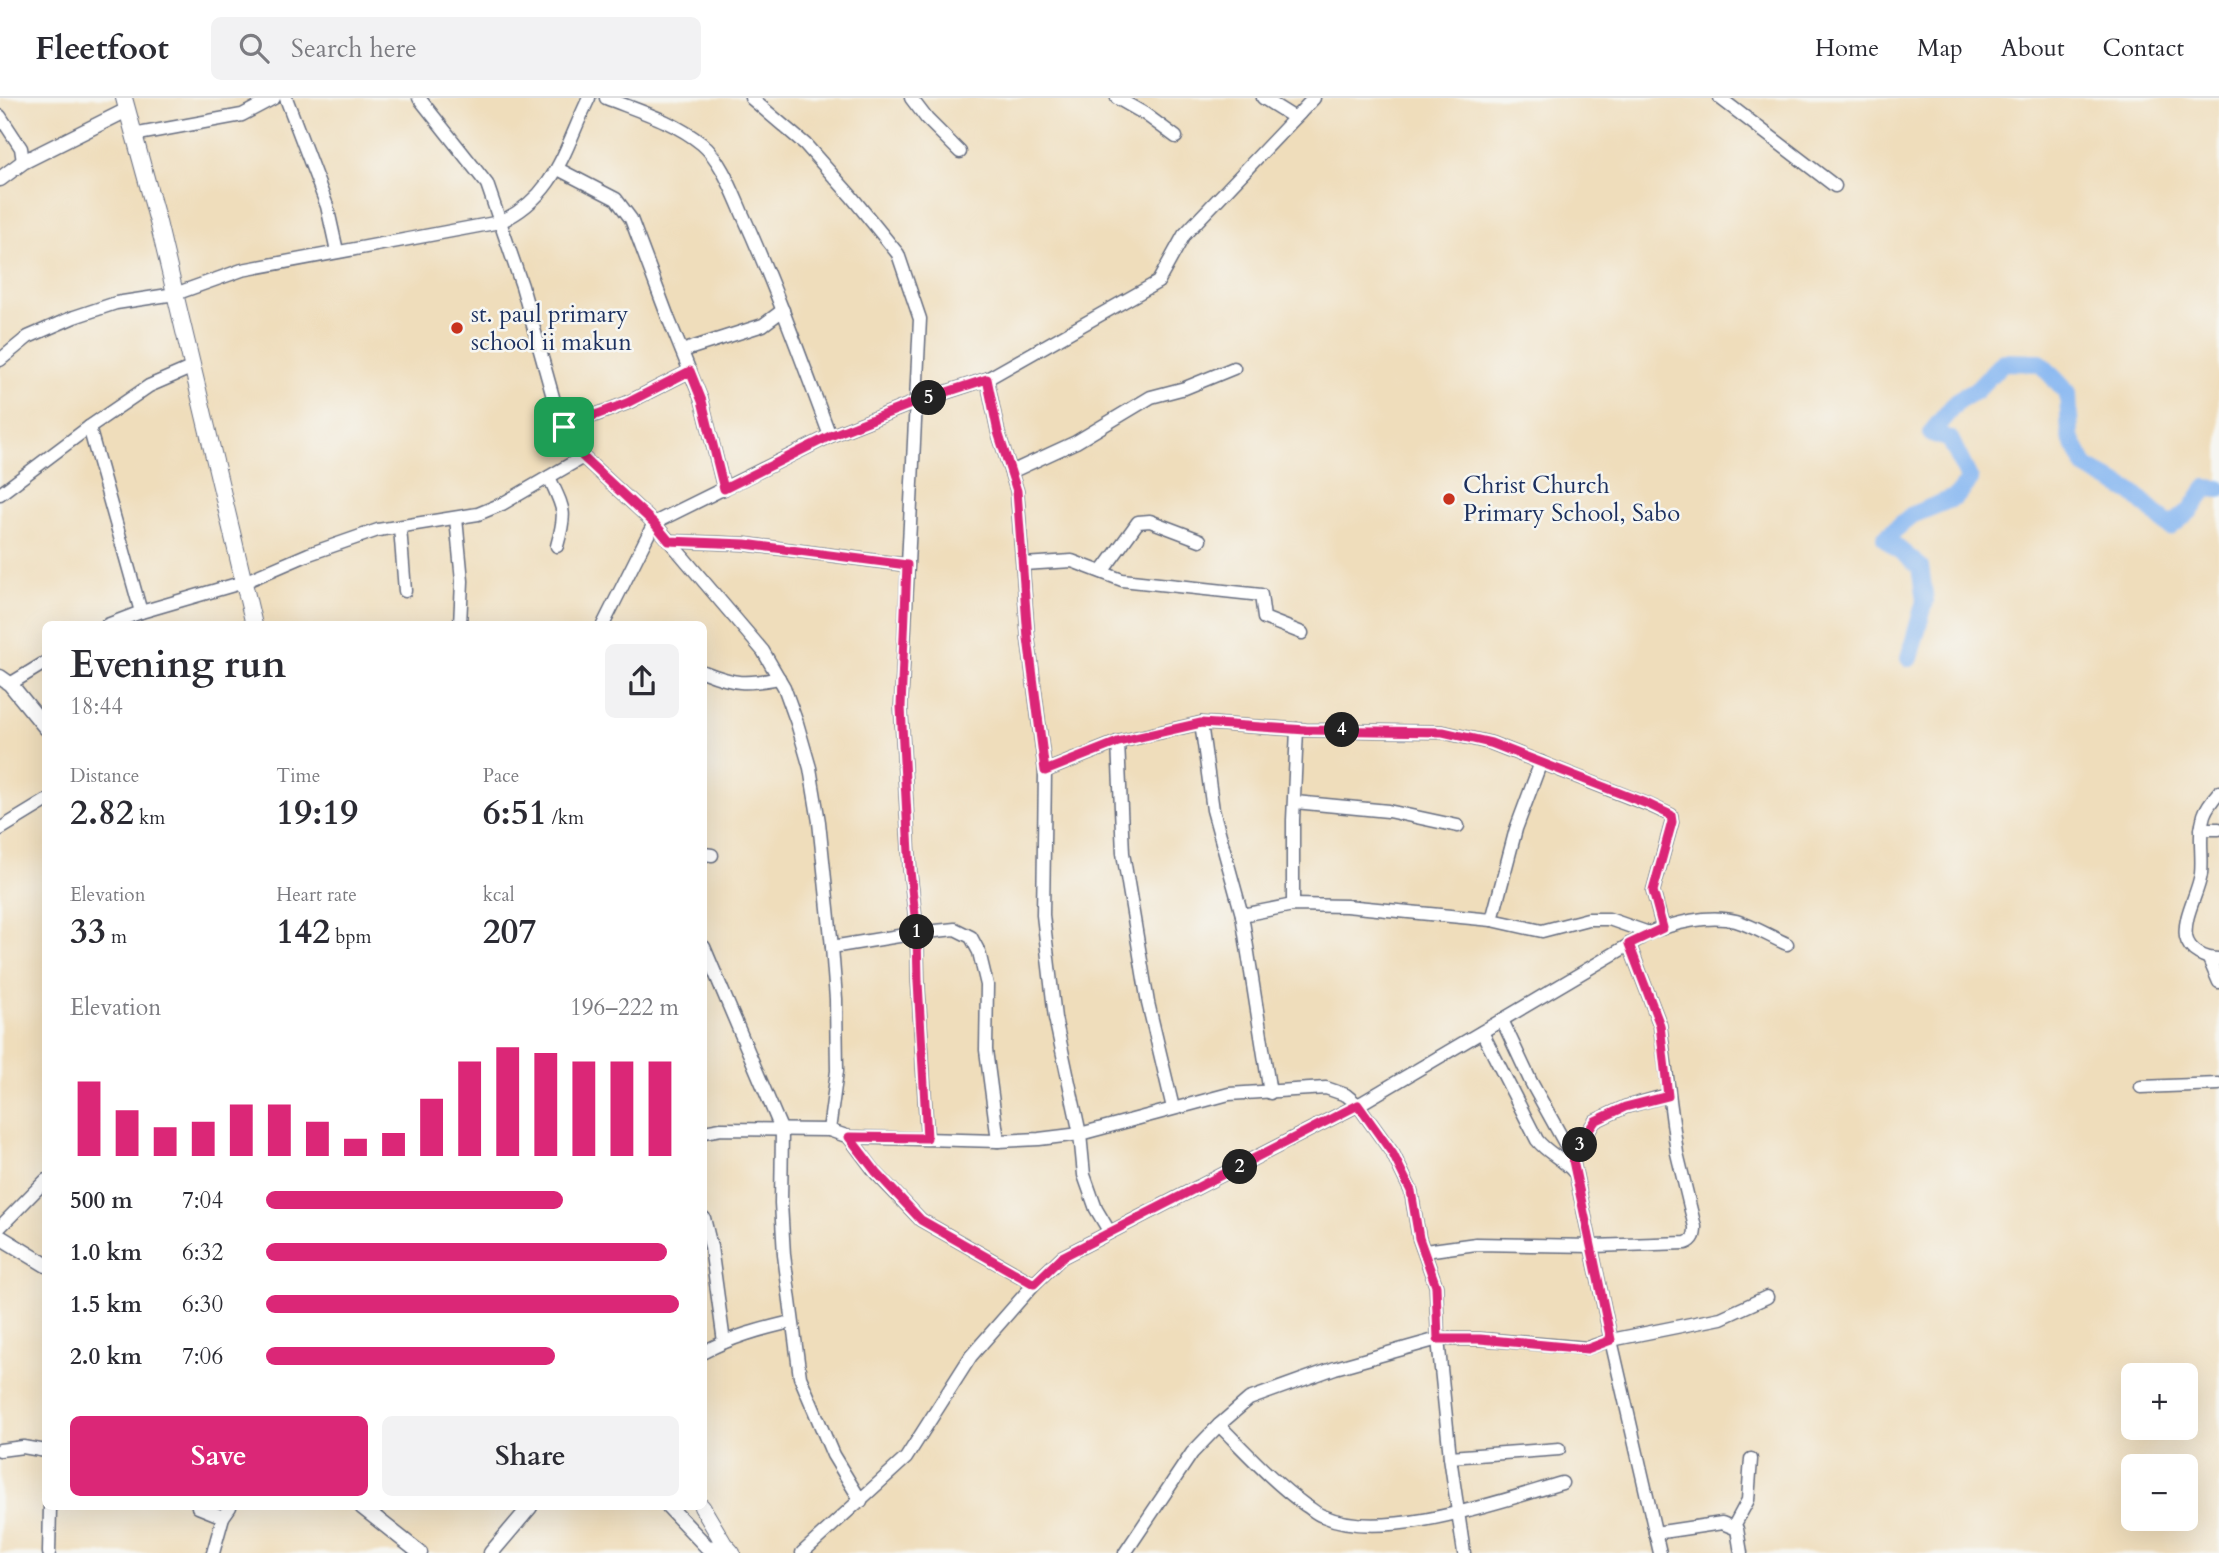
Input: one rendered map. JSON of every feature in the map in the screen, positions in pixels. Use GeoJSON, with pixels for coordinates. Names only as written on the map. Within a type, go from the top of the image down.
{"type":"FeatureCollection","features":[{"type":"Feature","properties":{"kind":"main road"},"geometry":{"type":"LineString","coordinates":[[126,104],[193,367],[253,621]]}},
{"type":"Feature","properties":{"kind":"main road"},"geometry":{"type":"LineString","coordinates":[[704,1510],[728,1548]]}},
{"type":"Feature","properties":{"kind":"street"},"geometry":{"type":"LineString","coordinates":[[133,135],[242,115],[274,98]]}},
{"type":"Feature","properties":{"kind":"street"},"geometry":{"type":"LineString","coordinates":[[286,98],[323,193],[337,251]]}},
{"type":"Feature","properties":{"kind":"street"},"geometry":{"type":"LineString","coordinates":[[419,98],[487,184],[522,286],[558,415],[564,427],[583,457],[654,523],[762,651],[779,678],[797,723],[810,768],[819,822],[832,947],[837,1071],[829,1130]]}},
{"type":"Feature","properties":{"kind":"street"},"geometry":{"type":"LineString","coordinates":[[0,360],[29,337],[74,317],[116,303],[175,294],[242,270],[500,222],[519,213],[548,184],[558,169],[589,98]]}},
{"type":"Feature","properties":{"kind":"street"},"geometry":{"type":"LineString","coordinates":[[606,98],[673,125],[704,145],[715,160],[730,186],[770,274],[830,436]]}},
{"type":"Feature","properties":{"kind":"street"},"geometry":{"type":"LineString","coordinates":[[751,98],[805,144],[898,254],[920,319],[901,707],[909,859],[917,933],[927,1138]]}},
{"type":"Feature","properties":{"kind":"street"},"geometry":{"type":"LineString","coordinates":[[911,98],[927,119],[960,152]]}},
{"type":"Feature","properties":{"kind":"street"},"geometry":{"type":"LineString","coordinates":[[1117,98],[1146,114],[1176,137]]}},
{"type":"Feature","properties":{"kind":"street"},"geometry":{"type":"LineString","coordinates":[[1263,98],[1295,118]]}},
{"type":"Feature","properties":{"kind":"street"},"geometry":{"type":"LineString","coordinates":[[605,621],[654,523],[830,436],[916,402],[987,379],[1158,282],[1184,234],[1314,98]]}},
{"type":"Feature","properties":{"kind":"street"},"geometry":{"type":"LineString","coordinates":[[1720,98],[1835,186]]}},
{"type":"Feature","properties":{"kind":"street"},"geometry":{"type":"LineString","coordinates":[[0,179],[23,162],[126,104]]}},
{"type":"Feature","properties":{"kind":"street"},"geometry":{"type":"LineString","coordinates":[[0,116],[21,148],[23,162]]}},
{"type":"Feature","properties":{"kind":"street"},"geometry":{"type":"LineString","coordinates":[[558,169],[616,200],[625,208],[631,219],[702,401],[724,489]]}},
{"type":"Feature","properties":{"kind":"street"},"geometry":{"type":"LineString","coordinates":[[682,351],[763,325],[783,310]]}},
{"type":"Feature","properties":{"kind":"street"},"geometry":{"type":"LineString","coordinates":[[0,494],[89,426],[149,386],[193,367]]}},
{"type":"Feature","properties":{"kind":"street"},"geometry":{"type":"LineString","coordinates":[[1011,472],[1076,442],[1151,397],[1185,388],[1234,368]]}},
{"type":"Feature","properties":{"kind":"street"},"geometry":{"type":"LineString","coordinates":[[564,427],[627,403],[690,371]]}},
{"type":"Feature","properties":{"kind":"street"},"geometry":{"type":"LineString","coordinates":[[987,379],[998,432],[1017,491],[1028,638],[1045,771],[1044,915],[1055,1018],[1080,1134],[1084,1175],[1096,1209],[1109,1231]]}},
{"type":"Feature","properties":{"kind":"street"},"geometry":{"type":"LineString","coordinates":[[89,426],[141,612]]}},
{"type":"Feature","properties":{"kind":"street"},"geometry":{"type":"LineString","coordinates":[[117,621],[244,582],[309,554],[378,530],[478,514],[502,504],[583,457]]}},
{"type":"Feature","properties":{"kind":"street"},"geometry":{"type":"LineString","coordinates":[[549,477],[562,507],[564,519],[557,546]]}},
{"type":"Feature","properties":{"kind":"street"},"geometry":{"type":"LineString","coordinates":[[456,518],[463,580],[460,621]]}},
{"type":"Feature","properties":{"kind":"street"},"geometry":{"type":"LineString","coordinates":[[1102,572],[1138,522],[1150,522],[1200,540]]}},
{"type":"Feature","properties":{"kind":"street"},"geometry":{"type":"LineString","coordinates":[[400,527],[405,591]]}},
{"type":"Feature","properties":{"kind":"street"},"geometry":{"type":"LineString","coordinates":[[669,541],[745,544],[907,565]]}},
{"type":"Feature","properties":{"kind":"street"},"geometry":{"type":"LineString","coordinates":[[1023,564],[1072,561],[1122,580],[1261,595],[1264,618],[1302,633]]}},
{"type":"Feature","properties":{"kind":"street"},"geometry":{"type":"LineString","coordinates":[[42,664],[3,681],[42,724]]}},
{"type":"Feature","properties":{"kind":"street"},"geometry":{"type":"LineString","coordinates":[[707,673],[730,682],[759,682],[779,678]]}},
{"type":"Feature","properties":{"kind":"street"},"geometry":{"type":"LineString","coordinates":[[1045,771],[1118,742],[1201,723],[1297,729],[1443,732],[1491,743],[1671,815],[1672,822],[1653,891],[1663,928]]}},
{"type":"Feature","properties":{"kind":"street"},"geometry":{"type":"LineString","coordinates":[[1201,723],[1213,810],[1242,915],[1270,1093]]}},
{"type":"Feature","properties":{"kind":"street"},"geometry":{"type":"LineString","coordinates":[[1293,905],[1297,729]]}},
{"type":"Feature","properties":{"kind":"street"},"geometry":{"type":"LineString","coordinates":[[1118,742],[1124,853],[1148,1003],[1173,1108]]}},
{"type":"Feature","properties":{"kind":"street"},"geometry":{"type":"LineString","coordinates":[[1492,920],[1516,829],[1541,762]]}},
{"type":"Feature","properties":{"kind":"street"},"geometry":{"type":"LineString","coordinates":[[2219,792],[2205,812],[2201,829],[2201,874],[2186,926],[2186,939],[2191,947],[2198,954],[2214,959],[2219,982]]}},
{"type":"Feature","properties":{"kind":"street"},"geometry":{"type":"LineString","coordinates":[[1294,802],[1388,811],[1458,826]]}},
{"type":"Feature","properties":{"kind":"street"},"geometry":{"type":"LineString","coordinates":[[0,829],[42,803]]}},
{"type":"Feature","properties":{"kind":"street"},"geometry":{"type":"LineString","coordinates":[[2201,829],[2219,829]]}},
{"type":"Feature","properties":{"kind":"street"},"geometry":{"type":"LineString","coordinates":[[1242,915],[1293,905],[1359,907],[1492,920],[1542,931],[1588,919],[1609,919],[1649,933]]}},
{"type":"Feature","properties":{"kind":"street"},"geometry":{"type":"LineString","coordinates":[[802,1553],[906,1458],[971,1356],[1034,1284],[1062,1257],[1358,1105],[1649,933],[1709,918],[1736,921],[1787,944]]}},
{"type":"Feature","properties":{"kind":"street"},"geometry":{"type":"LineString","coordinates":[[832,947],[955,929],[971,937],[979,953],[987,985],[986,1050],[998,1141]]}},
{"type":"Feature","properties":{"kind":"street"},"geometry":{"type":"LineString","coordinates":[[1425,1251],[1476,1244],[1593,1246],[1686,1243],[1695,1236],[1677,1153],[1660,1025],[1629,944]]}},
{"type":"Feature","properties":{"kind":"street"},"geometry":{"type":"LineString","coordinates":[[707,954],[782,1131],[781,1203],[791,1322],[804,1390],[833,1455],[861,1501]]}},
{"type":"Feature","properties":{"kind":"street"},"geometry":{"type":"LineString","coordinates":[[1502,1020],[1531,1082],[1572,1156],[1660,1553]]}},
{"type":"Feature","properties":{"kind":"street"},"geometry":{"type":"LineString","coordinates":[[1482,1032],[1537,1140],[1566,1162],[1577,1175]]}},
{"type":"Feature","properties":{"kind":"street"},"geometry":{"type":"LineString","coordinates":[[2141,1087],[2219,1084]]}},
{"type":"Feature","properties":{"kind":"street"},"geometry":{"type":"LineString","coordinates":[[707,1131],[721,1129],[829,1130],[849,1137],[998,1141],[1039,1139],[1080,1134],[1229,1094],[1326,1088],[1346,1095],[1358,1105],[1393,1154],[1411,1191],[1419,1238],[1436,1286],[1438,1339],[1450,1457],[1464,1553]]}},
{"type":"Feature","properties":{"kind":"street"},"geometry":{"type":"LineString","coordinates":[[1572,1156],[1595,1121],[1625,1107],[1668,1096]]}},
{"type":"Feature","properties":{"kind":"street"},"geometry":{"type":"LineString","coordinates":[[849,1137],[876,1172],[921,1220],[1034,1284]]}},
{"type":"Feature","properties":{"kind":"street"},"geometry":{"type":"LineString","coordinates":[[0,1227],[42,1184]]}},
{"type":"Feature","properties":{"kind":"street"},"geometry":{"type":"LineString","coordinates":[[707,1230],[724,1342]]}},
{"type":"Feature","properties":{"kind":"street"},"geometry":{"type":"LineString","coordinates":[[0,1237],[42,1263]]}},
{"type":"Feature","properties":{"kind":"street"},"geometry":{"type":"LineString","coordinates":[[1125,1553],[1192,1453],[1249,1399],[1335,1368],[1438,1339],[1480,1339],[1587,1349],[1611,1340],[1721,1318],[1767,1297]]}},
{"type":"Feature","properties":{"kind":"street"},"geometry":{"type":"LineString","coordinates":[[707,1350],[763,1328],[791,1322]]}},
{"type":"Feature","properties":{"kind":"street"},"geometry":{"type":"LineString","coordinates":[[1219,1425],[1283,1489],[1321,1516],[1345,1523],[1403,1524],[1458,1512],[1562,1483]]}},
{"type":"Feature","properties":{"kind":"street"},"geometry":{"type":"LineString","coordinates":[[0,1450],[23,1447],[42,1450]]}},
{"type":"Feature","properties":{"kind":"street"},"geometry":{"type":"LineString","coordinates":[[1450,1457],[1559,1449]]}},
{"type":"Feature","properties":{"kind":"street"},"geometry":{"type":"LineString","coordinates":[[1734,1526],[1748,1500],[1751,1459]]}},
{"type":"Feature","properties":{"kind":"street"},"geometry":{"type":"LineString","coordinates":[[48,1553],[50,1510]]}},
{"type":"Feature","properties":{"kind":"street"},"geometry":{"type":"LineString","coordinates":[[366,1510],[420,1553]]}},
{"type":"Feature","properties":{"kind":"street"},"geometry":{"type":"LineString","coordinates":[[491,1553],[527,1510]]}},
{"type":"Feature","properties":{"kind":"street"},"geometry":{"type":"LineString","coordinates":[[671,1510],[706,1547],[728,1548]]}},
{"type":"Feature","properties":{"kind":"street"},"geometry":{"type":"LineString","coordinates":[[213,1553],[227,1512]]}},
{"type":"Feature","properties":{"kind":"street"},"geometry":{"type":"LineString","coordinates":[[1655,1533],[1722,1523],[1737,1529],[1741,1553]]}},
{"type":"Feature","properties":{"kind":"waterway"},"geometry":{"type":"LineString","coordinates":[[1909,658],[1925,601],[1920,567],[1885,538],[1912,515],[1956,497],[1970,480],[1950,439],[1931,433],[1958,400],[1975,391],[2003,362],[2040,363],[2068,393],[2070,437],[2086,467],[2133,493],[2170,527],[2191,510],[2206,488],[2219,489]]}},
{"type":"Feature","properties":{"kind":"place","name":"st. paul primary school ii makun"},"geometry":{"type":"Point","coordinates":[457,328]}},
{"type":"Feature","properties":{"kind":"place","name":"Christ Church Primary School, Sabo"},"geometry":{"type":"Point","coordinates":[1449,499]}},
{"type":"Feature","properties":{"kind":"route"},"geometry":{"type":"LineString","coordinates":[[690,371],[702,401],[724,489],[830,436],[916,402],[987,379],[998,432],[1017,491],[1028,638],[1045,771],[1118,742],[1201,723],[1306,730],[1443,732],[1491,743],[1671,815],[1672,822],[1653,891],[1663,928],[1629,944],[1660,1025],[1668,1096],[1625,1107],[1595,1121],[1572,1156],[1611,1340],[1587,1349],[1480,1339],[1438,1339],[1436,1286],[1419,1238],[1411,1191],[1393,1154],[1358,1105],[1109,1231],[1062,1257],[1034,1284],[921,1220],[901,1201],[849,1137],[927,1138],[917,933],[910,871],[901,707],[907,565],[745,544],[669,541],[654,523],[583,457],[564,427],[627,403],[690,371]]}}]}
